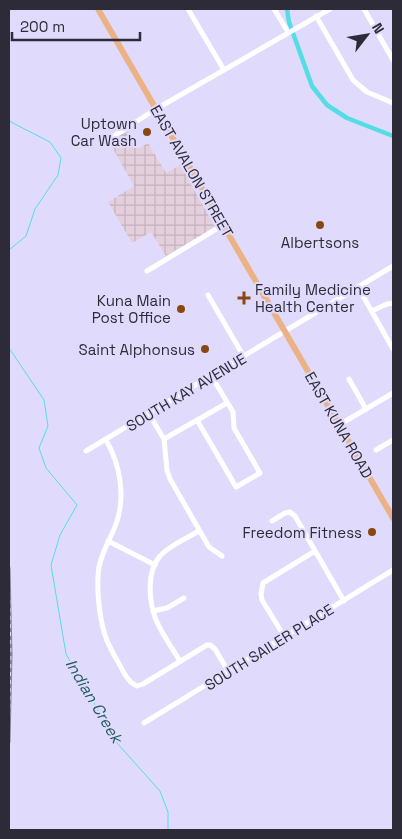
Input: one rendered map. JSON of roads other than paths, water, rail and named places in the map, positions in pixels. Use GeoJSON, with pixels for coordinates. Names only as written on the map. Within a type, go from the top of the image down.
{"type":"FeatureCollection","features":[{"type":"Feature","properties":{"kind":"main road","name":"EAST AVALON STREET"},"geometry":{"type":"LineString","coordinates":[[98,9],[286,332]]}},
{"type":"Feature","properties":{"kind":"main road","name":"EAST KUNA ROAD"},"geometry":{"type":"LineString","coordinates":[[286,332],[393,518]]}},
{"type":"Feature","properties":{"kind":"street"},"geometry":{"type":"LineString","coordinates":[[188,9],[224,70]]}},
{"type":"Feature","properties":{"kind":"street"},"geometry":{"type":"LineString","coordinates":[[274,9],[290,31]]}},
{"type":"Feature","properties":{"kind":"street"},"geometry":{"type":"LineString","coordinates":[[106,141],[156,109],[330,9]]}},
{"type":"Feature","properties":{"kind":"street"},"geometry":{"type":"LineString","coordinates":[[364,9],[393,60]]}},
{"type":"Feature","properties":{"kind":"street"},"geometry":{"type":"LineString","coordinates":[[316,16],[353,80],[367,92],[393,101]]}},
{"type":"Feature","properties":{"kind":"street"},"geometry":{"type":"LineString","coordinates":[[147,271],[223,225]]}},
{"type":"Feature","properties":{"kind":"street","name":"SOUTH KAY AVENUE"},"geometry":{"type":"LineString","coordinates":[[86,451],[212,377],[393,266]]}},
{"type":"Feature","properties":{"kind":"street"},"geometry":{"type":"LineString","coordinates":[[358,287],[393,349]]}},
{"type":"Feature","properties":{"kind":"street"},"geometry":{"type":"LineString","coordinates":[[208,295],[244,357]]}},
{"type":"Feature","properties":{"kind":"street"},"geometry":{"type":"LineString","coordinates":[[372,311],[393,303]]}},
{"type":"Feature","properties":{"kind":"street"},"geometry":{"type":"LineString","coordinates":[[197,420],[236,487],[260,473],[234,428],[233,412],[212,377]]}},
{"type":"Feature","properties":{"kind":"street"},"geometry":{"type":"LineString","coordinates":[[349,380],[366,409]]}},
{"type":"Feature","properties":{"kind":"street"},"geometry":{"type":"LineString","coordinates":[[339,425],[393,393]]}},
{"type":"Feature","properties":{"kind":"street"},"geometry":{"type":"LineString","coordinates":[[164,439],[227,403]]}},
{"type":"Feature","properties":{"kind":"street"},"geometry":{"type":"LineString","coordinates":[[149,414],[164,439],[167,470],[170,479],[208,547],[222,556]]}},
{"type":"Feature","properties":{"kind":"street"},"geometry":{"type":"LineString","coordinates":[[106,440],[115,454],[120,489],[117,523],[99,567],[98,582],[102,624],[110,648],[130,681],[136,686],[143,684],[204,646],[210,645],[215,649],[228,671]]}},
{"type":"Feature","properties":{"kind":"street"},"geometry":{"type":"LineString","coordinates":[[376,450],[393,440]]}},
{"type":"Feature","properties":{"kind":"street"},"geometry":{"type":"LineString","coordinates":[[272,521],[285,513],[290,512],[295,516],[344,600]]}},
{"type":"Feature","properties":{"kind":"street"},"geometry":{"type":"LineString","coordinates":[[180,661],[157,622],[153,610],[151,577],[155,564],[167,550],[199,531]]}},
{"type":"Feature","properties":{"kind":"street"},"geometry":{"type":"LineString","coordinates":[[108,542],[155,564]]}},
{"type":"Feature","properties":{"kind":"street"},"geometry":{"type":"LineString","coordinates":[[284,636],[262,600],[261,588],[266,580],[315,551]]}},
{"type":"Feature","properties":{"kind":"street","name":"SOUTH SAILER PLACE"},"geometry":{"type":"LineString","coordinates":[[144,723],[393,570]]}},
{"type":"Feature","properties":{"kind":"street"},"geometry":{"type":"LineString","coordinates":[[153,610],[167,608],[184,598]]}},
{"type":"Feature","properties":{"kind":"waterway"},"geometry":{"type":"LineString","coordinates":[[287,9],[289,22],[312,86],[327,105],[347,118],[393,136]]}},
{"type":"Feature","properties":{"kind":"waterway","name":"Indian Creek"},"geometry":{"type":"LineString","coordinates":[[9,121],[50,142],[61,158],[58,175],[35,209],[26,236],[9,250]]}},
{"type":"Feature","properties":{"kind":"waterway","name":"Indian Creek"},"geometry":{"type":"LineString","coordinates":[[9,348],[44,400],[48,426],[39,448],[46,468],[77,505],[60,535],[51,565],[66,654],[117,743],[160,791],[168,812],[168,830]]}},
{"type":"Feature","properties":{"kind":"railway"},"geometry":{"type":"LineString","coordinates":[[9,568],[11,655],[9,742]]}},
{"type":"Feature","properties":{"kind":"place","name":"Uptown Car Wash"},"geometry":{"type":"Point","coordinates":[147,132]}},
{"type":"Feature","properties":{"kind":"place","name":"Albertsons"},"geometry":{"type":"Point","coordinates":[320,225]}},
{"type":"Feature","properties":{"kind":"place","name":"Family Medicine Health Center"},"geometry":{"type":"Point","coordinates":[244,298]}},
{"type":"Feature","properties":{"kind":"place","name":"Kuna Main Post Office"},"geometry":{"type":"Point","coordinates":[181,309]}},
{"type":"Feature","properties":{"kind":"place","name":"Saint Alphonsus"},"geometry":{"type":"Point","coordinates":[205,349]}},
{"type":"Feature","properties":{"kind":"place","name":"Freedom Fitness"},"geometry":{"type":"Point","coordinates":[372,532]}}]}
